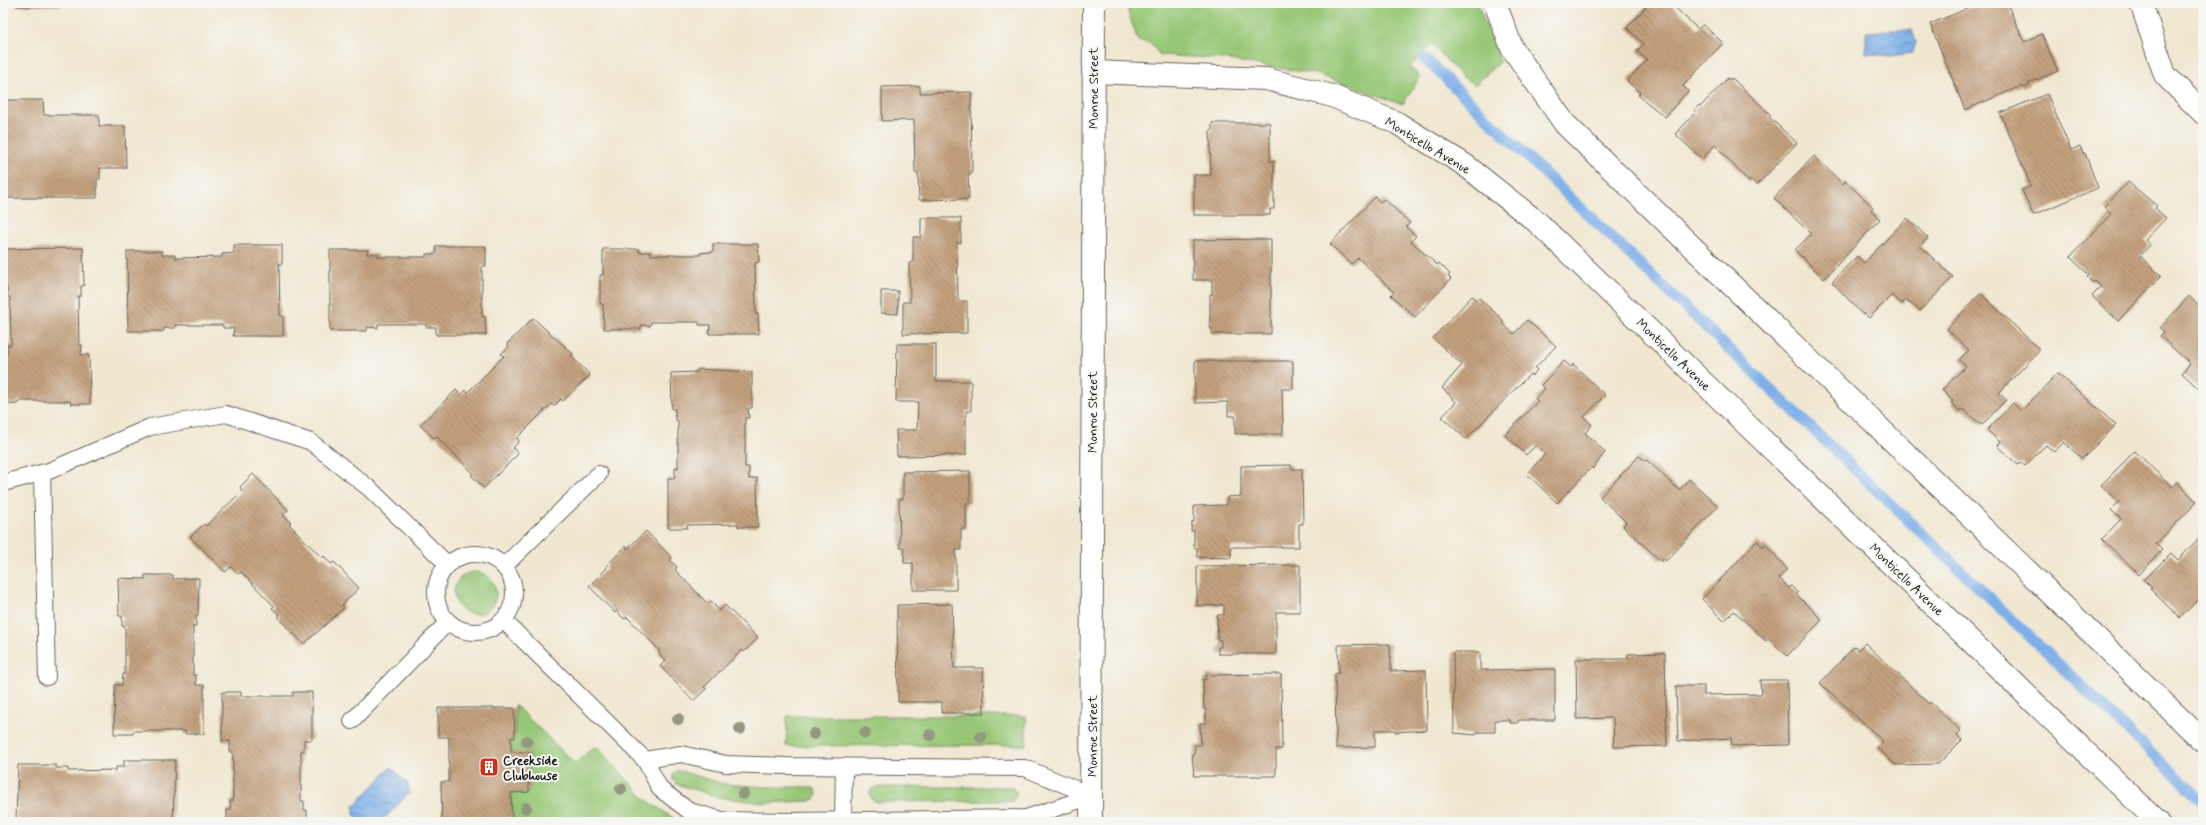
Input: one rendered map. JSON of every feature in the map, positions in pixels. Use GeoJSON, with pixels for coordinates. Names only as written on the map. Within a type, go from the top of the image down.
{"type":"FeatureCollection","features":[{"type":"Feature","properties":{"kind":"street","name":"Monroe Street"},"geometry":{"type":"LineString","coordinates":[[1091,822],[1094,3]]}},
{"type":"Feature","properties":{"kind":"street"},"geometry":{"type":"LineString","coordinates":[[1495,3],[1512,48],[1565,124],[2203,741]]}},
{"type":"Feature","properties":{"kind":"street"},"geometry":{"type":"LineString","coordinates":[[2141,3],[2165,76],[2203,113]]}},
{"type":"Feature","properties":{"kind":"street","name":"Monticello Avenue"},"geometry":{"type":"LineString","coordinates":[[1093,72],[1266,79],[1332,96],[1397,123],[1465,165],[1537,222],[2158,822]]}},
{"type":"Feature","properties":{"kind":"lane"},"geometry":{"type":"LineString","coordinates":[[3,483],[42,473],[150,427],[226,414],[311,442],[370,489],[448,565]]}},
{"type":"Feature","properties":{"kind":"lane"},"geometry":{"type":"LineString","coordinates":[[42,473],[47,677]]}},
{"type":"Feature","properties":{"kind":"lane"},"geometry":{"type":"LineString","coordinates":[[504,566],[598,474]]}},
{"type":"Feature","properties":{"kind":"lane"},"geometry":{"type":"LineString","coordinates":[[470,554],[482,555],[494,559],[504,566],[512,582],[514,600],[504,621],[494,628],[482,632],[470,633],[458,629],[448,622],[440,612],[435,600],[436,587],[440,575],[448,565],[458,558],[470,554]]}},
{"type":"Feature","properties":{"kind":"lane"},"geometry":{"type":"LineString","coordinates":[[504,621],[645,760],[660,789],[689,811],[722,820],[843,821],[1026,818],[1092,796]]}},
{"type":"Feature","properties":{"kind":"lane"},"geometry":{"type":"LineString","coordinates":[[352,721],[448,622]]}},
{"type":"Feature","properties":{"kind":"lane"},"geometry":{"type":"LineString","coordinates":[[645,760],[681,754],[726,764],[1025,768],[1092,796]]}},
{"type":"Feature","properties":{"kind":"lane"},"geometry":{"type":"LineString","coordinates":[[843,821],[844,766]]}},
{"type":"Feature","properties":{"kind":"green space"},"geometry":{"type":"Polygon","coordinates":[[[1125,3],[1477,3],[1500,61],[1475,85],[1460,75],[1432,44],[1410,67],[1420,77],[1403,104],[1316,74],[1223,59],[1160,55],[1149,42],[1138,41],[1125,3]]]}},
{"type":"Feature","properties":{"kind":"green space"},"geometry":{"type":"Polygon","coordinates":[[[471,572],[479,572],[490,578],[496,589],[496,597],[490,608],[479,614],[471,614],[460,608],[454,597],[454,589],[460,578],[471,572]]]}},
{"type":"Feature","properties":{"kind":"green space"},"geometry":{"type":"Polygon","coordinates":[[[515,705],[575,764],[592,748],[599,749],[645,799],[679,822],[512,822],[511,793],[529,792],[529,753],[511,752],[511,737],[515,737],[515,705]]]}},
{"type":"Feature","properties":{"kind":"green space"},"geometry":{"type":"Polygon","coordinates":[[[787,716],[1026,716],[1026,745],[786,746],[787,716]]]}},
{"type":"Feature","properties":{"kind":"green space"},"geometry":{"type":"Polygon","coordinates":[[[677,770],[723,784],[767,787],[810,787],[815,789],[817,794],[815,799],[810,801],[765,803],[718,797],[677,784],[673,780],[673,774],[677,770]]]}},
{"type":"Feature","properties":{"kind":"green space"},"geometry":{"type":"Polygon","coordinates":[[[876,787],[1012,787],[1017,794],[1012,801],[877,802],[872,800],[870,795],[871,790],[876,787]]]}},
{"type":"Feature","properties":{"kind":"water"},"geometry":{"type":"Polygon","coordinates":[[[1912,30],[1916,43],[1912,53],[1890,56],[1866,53],[1866,32],[1912,30]]]}},
{"type":"Feature","properties":{"kind":"water"},"geometry":{"type":"Polygon","coordinates":[[[391,767],[408,784],[409,793],[381,822],[361,822],[354,815],[354,806],[391,767]]]}},
{"type":"Feature","properties":{"kind":"building"},"geometry":{"type":"Polygon","coordinates":[[[17,3],[60,3],[60,6],[17,6],[17,3]]]}},
{"type":"Feature","properties":{"kind":"building"},"geometry":{"type":"Polygon","coordinates":[[[936,3],[984,3],[984,6],[936,6],[936,3]]]}},
{"type":"Feature","properties":{"kind":"building"},"geometry":{"type":"Polygon","coordinates":[[[1649,3],[1670,3],[1698,29],[1703,25],[1723,43],[1683,86],[1688,91],[1665,117],[1638,95],[1640,93],[1627,81],[1647,60],[1637,51],[1644,44],[1627,28],[1649,3]]]}},
{"type":"Feature","properties":{"kind":"building"},"geometry":{"type":"Polygon","coordinates":[[[1981,3],[2007,3],[2024,42],[2042,34],[2058,71],[2029,83],[2030,85],[2023,88],[2021,86],[1965,110],[1930,24],[1981,3]]]}},
{"type":"Feature","properties":{"kind":"building"},"geometry":{"type":"Polygon","coordinates":[[[1728,78],[1731,80],[1732,78],[1771,115],[1769,117],[1797,143],[1757,185],[1751,180],[1749,182],[1715,145],[1702,159],[1675,134],[1696,112],[1694,110],[1699,105],[1701,106],[1728,78]]]}},
{"type":"Feature","properties":{"kind":"building"},"geometry":{"type":"Polygon","coordinates":[[[920,86],[920,93],[971,92],[972,174],[968,174],[969,199],[919,200],[918,173],[915,173],[914,120],[882,121],[882,87],[920,86]]]}},
{"type":"Feature","properties":{"kind":"building"},"geometry":{"type":"Polygon","coordinates":[[[2047,94],[2071,150],[2080,146],[2083,154],[2085,153],[2098,188],[2033,215],[2022,190],[2031,186],[2000,113],[2047,94]]]}},
{"type":"Feature","properties":{"kind":"building"},"geometry":{"type":"Polygon","coordinates":[[[3,100],[43,100],[44,115],[99,115],[99,126],[125,126],[126,168],[100,168],[100,179],[97,179],[97,198],[3,198],[3,100]]]}},
{"type":"Feature","properties":{"kind":"building"},"geometry":{"type":"Polygon","coordinates":[[[1212,123],[1270,123],[1270,161],[1274,161],[1274,209],[1270,209],[1270,215],[1194,215],[1194,175],[1211,175],[1210,131],[1212,131],[1212,123]]]}},
{"type":"Feature","properties":{"kind":"building"},"geometry":{"type":"Polygon","coordinates":[[[1814,156],[1843,184],[1845,181],[1873,207],[1871,211],[1880,219],[1824,279],[1795,250],[1811,234],[1774,198],[1814,156]]]}},
{"type":"Feature","properties":{"kind":"building"},"geometry":{"type":"Polygon","coordinates":[[[2128,182],[2157,206],[2155,208],[2166,218],[2145,240],[2150,245],[2140,256],[2161,276],[2118,321],[2092,296],[2101,287],[2095,281],[2093,283],[2087,277],[2089,275],[2070,257],[2111,214],[2104,207],[2128,182]]]}},
{"type":"Feature","properties":{"kind":"building"},"geometry":{"type":"Polygon","coordinates":[[[1375,197],[1380,202],[1384,199],[1410,223],[1406,227],[1416,236],[1411,241],[1437,265],[1439,263],[1450,274],[1448,276],[1451,279],[1415,317],[1391,295],[1394,292],[1358,258],[1351,264],[1330,244],[1375,197]]]}},
{"type":"Feature","properties":{"kind":"building"},"geometry":{"type":"Polygon","coordinates":[[[921,218],[961,218],[961,243],[957,242],[958,301],[967,301],[967,333],[903,334],[903,302],[910,302],[909,263],[913,263],[913,237],[921,237],[921,218]]]}},
{"type":"Feature","properties":{"kind":"building"},"geometry":{"type":"Polygon","coordinates":[[[1907,218],[1928,238],[1920,246],[1953,277],[1920,311],[1906,299],[1902,304],[1892,295],[1869,318],[1864,313],[1863,315],[1832,282],[1857,256],[1864,263],[1907,218]]]}},
{"type":"Feature","properties":{"kind":"building"},"geometry":{"type":"Polygon","coordinates":[[[1271,239],[1271,334],[1212,334],[1212,328],[1210,328],[1210,294],[1212,295],[1212,280],[1193,280],[1193,240],[1271,239]]]}},
{"type":"Feature","properties":{"kind":"building"},"geometry":{"type":"Polygon","coordinates":[[[713,244],[758,244],[759,262],[755,263],[756,315],[758,314],[759,334],[709,334],[710,325],[699,325],[699,322],[651,322],[650,326],[641,325],[641,329],[604,329],[603,304],[600,304],[600,275],[603,275],[603,249],[639,249],[639,252],[651,252],[651,255],[700,255],[700,253],[713,252],[713,244]]]}},
{"type":"Feature","properties":{"kind":"building"},"geometry":{"type":"Polygon","coordinates":[[[234,245],[282,245],[282,264],[279,264],[280,316],[283,316],[283,336],[233,336],[234,328],[223,328],[223,325],[175,325],[175,328],[164,328],[164,331],[128,331],[127,251],[162,251],[162,255],[175,255],[175,258],[222,257],[222,254],[234,253],[234,245]]]}},
{"type":"Feature","properties":{"kind":"building"},"geometry":{"type":"Polygon","coordinates":[[[436,246],[486,246],[486,266],[482,266],[482,317],[485,316],[486,335],[436,335],[436,327],[426,327],[426,324],[378,324],[378,328],[367,327],[367,331],[330,331],[330,250],[368,250],[367,254],[378,254],[378,257],[426,257],[426,254],[436,254],[436,246]]]}},
{"type":"Feature","properties":{"kind":"building"},"geometry":{"type":"Polygon","coordinates":[[[83,248],[84,286],[81,286],[81,296],[78,296],[79,345],[82,345],[81,355],[89,355],[90,404],[71,404],[70,401],[18,401],[18,404],[3,405],[3,355],[7,355],[7,345],[11,345],[10,297],[7,297],[7,287],[4,287],[3,249],[83,248]]]}},
{"type":"Feature","properties":{"kind":"building"},"geometry":{"type":"Polygon","coordinates":[[[881,291],[898,291],[898,314],[881,313],[881,291]]]}},
{"type":"Feature","properties":{"kind":"building"},"geometry":{"type":"Polygon","coordinates":[[[1980,293],[2040,350],[1999,393],[2006,400],[1982,425],[1962,409],[1960,411],[1951,403],[1953,401],[1942,390],[1966,366],[1959,360],[1969,350],[1947,329],[1980,293]]]}},
{"type":"Feature","properties":{"kind":"building"},"geometry":{"type":"Polygon","coordinates":[[[1472,296],[1477,300],[1479,298],[1504,321],[1502,323],[1514,334],[1527,320],[1556,346],[1535,368],[1537,370],[1532,376],[1530,374],[1466,439],[1442,417],[1456,402],[1442,388],[1462,365],[1433,338],[1472,296]]]}},
{"type":"Feature","properties":{"kind":"building"},"geometry":{"type":"Polygon","coordinates":[[[2189,296],[2203,309],[2203,393],[2182,373],[2190,364],[2160,336],[2164,332],[2160,328],[2189,296]]]}},
{"type":"Feature","properties":{"kind":"building"},"geometry":{"type":"Polygon","coordinates":[[[533,318],[573,354],[571,356],[590,375],[563,401],[561,399],[554,406],[551,404],[517,438],[519,441],[513,448],[518,454],[484,488],[471,475],[473,473],[436,436],[434,438],[420,425],[456,390],[461,395],[466,390],[468,392],[504,356],[501,354],[509,347],[507,344],[533,318]]]}},
{"type":"Feature","properties":{"kind":"building"},"geometry":{"type":"Polygon","coordinates":[[[897,344],[936,344],[936,381],[971,381],[971,411],[966,411],[966,455],[897,456],[896,430],[917,430],[918,402],[896,402],[897,344]]]}},
{"type":"Feature","properties":{"kind":"building"},"geometry":{"type":"Polygon","coordinates":[[[1195,361],[1293,361],[1293,389],[1282,389],[1283,434],[1235,434],[1235,416],[1228,416],[1228,402],[1195,403],[1195,361]]]}},
{"type":"Feature","properties":{"kind":"building"},"geometry":{"type":"Polygon","coordinates":[[[1564,361],[1571,367],[1573,364],[1605,395],[1584,417],[1592,425],[1585,433],[1605,452],[1593,469],[1592,467],[1557,503],[1527,474],[1545,454],[1536,445],[1526,455],[1505,435],[1538,401],[1535,398],[1545,389],[1541,385],[1564,361]]]}},
{"type":"Feature","properties":{"kind":"building"},"geometry":{"type":"Polygon","coordinates":[[[698,369],[752,372],[752,408],[748,408],[749,418],[745,418],[745,467],[749,467],[749,479],[757,478],[758,527],[738,527],[738,524],[687,525],[687,528],[668,528],[668,478],[675,478],[675,467],[678,468],[678,420],[675,420],[675,409],[672,409],[671,373],[697,372],[698,369]]]}},
{"type":"Feature","properties":{"kind":"building"},"geometry":{"type":"Polygon","coordinates":[[[2058,373],[2116,425],[2082,459],[2064,442],[2054,452],[2046,445],[2025,466],[2021,462],[2018,465],[1997,446],[2000,442],[1987,430],[2013,403],[2021,411],[2058,373]]]}},
{"type":"Feature","properties":{"kind":"building"},"geometry":{"type":"Polygon","coordinates":[[[2135,451],[2172,487],[2177,482],[2197,502],[2156,544],[2162,550],[2139,575],[2102,539],[2121,519],[2111,510],[2119,502],[2101,485],[2135,451]]]}},
{"type":"Feature","properties":{"kind":"building"},"geometry":{"type":"Polygon","coordinates":[[[1639,456],[1646,461],[1647,460],[1679,490],[1689,479],[1718,506],[1666,561],[1663,558],[1661,561],[1623,526],[1626,522],[1600,497],[1639,456]]]}},
{"type":"Feature","properties":{"kind":"building"},"geometry":{"type":"Polygon","coordinates":[[[1291,465],[1292,469],[1302,469],[1303,524],[1299,524],[1299,547],[1231,547],[1231,558],[1197,557],[1197,548],[1194,547],[1194,531],[1191,531],[1192,522],[1194,522],[1194,506],[1227,505],[1227,497],[1241,496],[1241,466],[1291,465]]]}},
{"type":"Feature","properties":{"kind":"building"},"geometry":{"type":"Polygon","coordinates":[[[970,471],[970,503],[966,503],[966,529],[961,529],[961,550],[956,550],[956,590],[913,590],[913,563],[904,563],[904,548],[900,548],[899,499],[903,499],[903,472],[970,471]]]}},
{"type":"Feature","properties":{"kind":"building"},"geometry":{"type":"Polygon","coordinates":[[[253,474],[288,510],[283,515],[291,522],[289,524],[322,558],[324,556],[331,564],[334,562],[359,588],[342,605],[344,608],[304,644],[278,618],[280,615],[272,608],[274,606],[241,572],[238,574],[231,567],[225,572],[190,537],[204,524],[206,526],[242,491],[240,487],[253,474]]]}},
{"type":"Feature","properties":{"kind":"building"},"geometry":{"type":"Polygon","coordinates":[[[646,531],[672,558],[670,560],[677,567],[675,570],[708,604],[711,601],[719,611],[725,605],[758,638],[744,652],[742,650],[704,687],[706,689],[693,701],[660,666],[666,661],[658,653],[660,651],[627,617],[624,619],[617,611],[615,613],[589,586],[626,546],[627,549],[646,531]]]}},
{"type":"Feature","properties":{"kind":"building"},"geometry":{"type":"Polygon","coordinates":[[[2203,534],[2203,595],[2180,618],[2150,589],[2152,588],[2144,580],[2171,553],[2178,560],[2203,534]]]}},
{"type":"Feature","properties":{"kind":"building"},"geometry":{"type":"Polygon","coordinates":[[[1757,541],[1763,547],[1765,544],[1787,569],[1779,578],[1789,588],[1791,586],[1798,593],[1796,594],[1822,620],[1787,656],[1768,638],[1766,641],[1734,611],[1724,621],[1702,599],[1757,541]]]}},
{"type":"Feature","properties":{"kind":"building"},"geometry":{"type":"Polygon","coordinates":[[[1300,565],[1300,612],[1276,612],[1276,654],[1218,654],[1218,647],[1221,647],[1221,640],[1218,640],[1217,615],[1224,615],[1224,605],[1197,606],[1197,566],[1300,565]]]}},
{"type":"Feature","properties":{"kind":"building"},"geometry":{"type":"Polygon","coordinates":[[[145,575],[173,575],[173,579],[199,578],[198,616],[196,616],[196,626],[193,626],[193,675],[196,675],[196,685],[204,685],[204,734],[185,734],[185,731],[133,731],[133,734],[114,734],[115,685],[122,685],[123,674],[125,674],[125,627],[122,626],[122,616],[119,616],[118,578],[145,579],[145,575]]]}},
{"type":"Feature","properties":{"kind":"building"},"geometry":{"type":"Polygon","coordinates":[[[952,604],[954,668],[983,668],[984,713],[942,713],[942,702],[898,702],[897,605],[952,604]]]}},
{"type":"Feature","properties":{"kind":"building"},"geometry":{"type":"Polygon","coordinates":[[[1865,643],[1929,704],[1930,702],[1961,731],[1957,735],[1962,740],[1938,764],[1895,765],[1877,747],[1883,741],[1820,683],[1855,646],[1858,650],[1865,643]]]}},
{"type":"Feature","properties":{"kind":"building"},"geometry":{"type":"Polygon","coordinates":[[[1390,644],[1391,671],[1426,670],[1427,730],[1395,732],[1395,730],[1375,730],[1375,747],[1336,748],[1335,674],[1339,673],[1338,645],[1390,644]]]}},
{"type":"Feature","properties":{"kind":"building"},"geometry":{"type":"Polygon","coordinates":[[[1453,652],[1480,652],[1480,670],[1555,669],[1555,720],[1518,720],[1518,723],[1510,723],[1510,720],[1495,720],[1495,732],[1477,732],[1476,735],[1454,733],[1453,652]]]}},
{"type":"Feature","properties":{"kind":"building"},"geometry":{"type":"Polygon","coordinates":[[[1665,653],[1667,746],[1614,747],[1613,718],[1577,719],[1576,659],[1628,659],[1628,654],[1665,653]]]}},
{"type":"Feature","properties":{"kind":"building"},"geometry":{"type":"Polygon","coordinates":[[[1281,674],[1282,749],[1276,749],[1276,776],[1194,776],[1192,754],[1194,754],[1195,745],[1201,745],[1200,723],[1206,723],[1203,679],[1206,680],[1206,675],[1281,674]]]}},
{"type":"Feature","properties":{"kind":"building"},"geometry":{"type":"Polygon","coordinates":[[[1760,680],[1787,680],[1788,745],[1732,746],[1731,738],[1678,741],[1676,686],[1704,686],[1704,695],[1761,694],[1760,680]]]}},
{"type":"Feature","properties":{"kind":"building"},"geometry":{"type":"Polygon","coordinates":[[[222,692],[241,692],[241,696],[293,696],[293,692],[312,692],[312,740],[304,740],[304,751],[301,751],[301,801],[304,801],[304,810],[307,810],[307,822],[227,822],[227,810],[231,810],[230,801],[233,801],[233,752],[230,752],[230,741],[222,741],[222,692]]]}},
{"type":"Feature","properties":{"kind":"building","name":"Creekside Clubhouse"},"geometry":{"type":"Polygon","coordinates":[[[438,708],[514,708],[515,738],[511,737],[511,752],[529,752],[529,792],[511,793],[512,820],[497,820],[497,822],[442,822],[441,782],[449,782],[449,737],[438,737],[438,708]]]}},
{"type":"Feature","properties":{"kind":"building"},"geometry":{"type":"Polygon","coordinates":[[[124,760],[175,760],[173,822],[20,822],[20,819],[16,819],[18,765],[56,765],[56,768],[68,768],[68,771],[116,770],[116,767],[124,767],[124,760]]]}},
{"type":"Feature","properties":{"kind":"waterway"},"geometry":{"type":"LineString","coordinates":[[1424,58],[2203,802]]}},
{"type":"Feature","properties":{"kind":"place","name":"Creekside Clubhouse"},"geometry":{"type":"Point","coordinates":[489,767]}}]}
